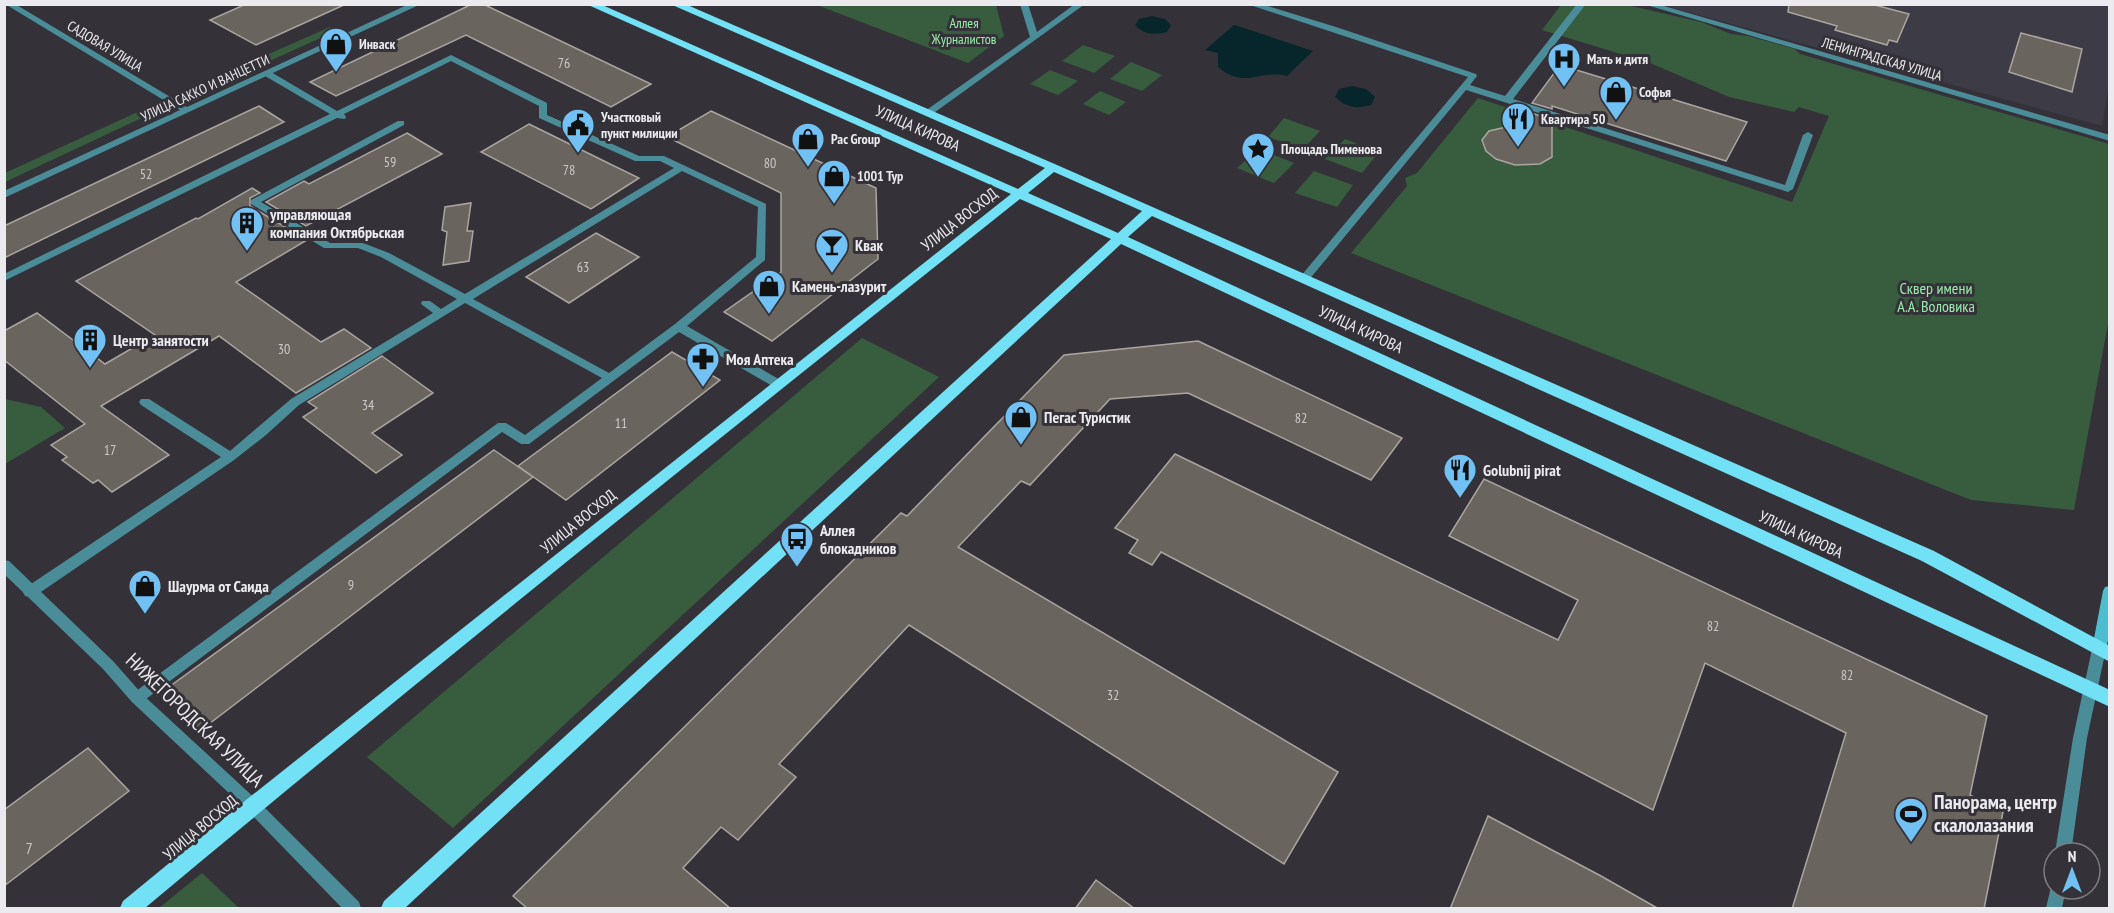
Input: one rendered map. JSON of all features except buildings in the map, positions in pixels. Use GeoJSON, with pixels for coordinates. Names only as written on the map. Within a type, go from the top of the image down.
{"type":"FeatureCollection","features":[{"type":"Feature","properties":{"kind":"main road","name":"УЛИЦА КИРОВА"},"geometry":{"type":"LineString","coordinates":[[591,4],[1119,238],[2109,699]]}},
{"type":"Feature","properties":{"kind":"main road","name":"УЛИЦА КИРОВА"},"geometry":{"type":"LineString","coordinates":[[675,4],[1053,168],[1928,556],[2104,652]]}},
{"type":"Feature","properties":{"kind":"main road","name":"УЛИЦА ВОСХОД"},"geometry":{"type":"LineString","coordinates":[[130,909],[253,806],[778,384],[1053,168]]}},
{"type":"Feature","properties":{"kind":"main road"},"geometry":{"type":"LineString","coordinates":[[391,909],[1150,211]]}},
{"type":"Feature","properties":{"kind":"main road"},"geometry":{"type":"LineString","coordinates":[[2104,652],[2109,591]]}},
{"type":"Feature","properties":{"kind":"street","name":"САДОВАЯ УЛИЦА"},"geometry":{"type":"LineString","coordinates":[[9,4],[187,111]]}},
{"type":"Feature","properties":{"kind":"street","name":"УЛИЦА САККО И ВАНЦЕТТИ"},"geometry":{"type":"LineString","coordinates":[[4,195],[417,4]]}},
{"type":"Feature","properties":{"kind":"street"},"geometry":{"type":"LineString","coordinates":[[1024,4],[1034,37]]}},
{"type":"Feature","properties":{"kind":"street"},"geometry":{"type":"LineString","coordinates":[[928,113],[1081,4]]}},
{"type":"Feature","properties":{"kind":"street"},"geometry":{"type":"LineString","coordinates":[[1251,4],[1334,29],[1473,76],[1304,279]]}},
{"type":"Feature","properties":{"kind":"street"},"geometry":{"type":"LineString","coordinates":[[1507,100],[1582,4]]}},
{"type":"Feature","properties":{"kind":"street","name":"ЛЕНИНГРАДСКАЯ УЛИЦА"},"geometry":{"type":"LineString","coordinates":[[1647,4],[2109,138]]}},
{"type":"Feature","properties":{"kind":"street"},"geometry":{"type":"LineString","coordinates":[[4,278],[341,116],[450,58],[544,105],[542,116],[638,159],[662,158],[763,206],[761,258],[679,327],[525,441],[502,426],[137,698]]}},
{"type":"Feature","properties":{"kind":"street"},"geometry":{"type":"LineString","coordinates":[[268,74],[341,116]]}},
{"type":"Feature","properties":{"kind":"street"},"geometry":{"type":"LineString","coordinates":[[1464,86],[1788,189],[1808,135]]}},
{"type":"Feature","properties":{"kind":"street"},"geometry":{"type":"LineString","coordinates":[[401,123],[254,202],[293,229],[328,246],[358,245],[386,255],[610,378]]}},
{"type":"Feature","properties":{"kind":"street"},"geometry":{"type":"LineString","coordinates":[[30,592],[230,457],[295,402],[682,168]]}},
{"type":"Feature","properties":{"kind":"street"},"geometry":{"type":"LineString","coordinates":[[426,304],[440,313]]}},
{"type":"Feature","properties":{"kind":"street"},"geometry":{"type":"LineString","coordinates":[[679,327],[778,384]]}},
{"type":"Feature","properties":{"kind":"street"},"geometry":{"type":"LineString","coordinates":[[145,402],[230,457]]}},
{"type":"Feature","properties":{"kind":"street","name":"НИЖЕГОРОДСКАЯ УЛИЦА"},"geometry":{"type":"LineString","coordinates":[[4,565],[108,665],[137,698],[253,806],[353,909]]}},
{"type":"Feature","properties":{"kind":"street"},"geometry":{"type":"LineString","coordinates":[[2065,841],[2080,738],[2091,691],[2104,652]]}},
{"type":"Feature","properties":{"kind":"shaded area"},"geometry":{"type":"Polygon","coordinates":[[[1663,5],[2109,5],[2109,84],[2102,126],[1663,5]]]}},
{"type":"Feature","properties":{"kind":"green space","name":"Аллея Журналистов"},"geometry":{"type":"Polygon","coordinates":[[[817,5],[996,5],[1004,36],[968,63],[817,5]]]}},
{"type":"Feature","properties":{"kind":"green space","name":"Cквер имени А.А. Воловика"},"geometry":{"type":"Polygon","coordinates":[[[1561,5],[1627,5],[1701,22],[1731,34],[1748,36],[1795,49],[1800,54],[2109,144],[2109,318],[2074,510],[1971,500],[1351,253],[1407,186],[1405,178],[1417,173],[1478,98],[1792,202],[1829,116],[1799,107],[1794,112],[1729,97],[1650,63],[1542,30],[1561,5]]]}},
{"type":"Feature","properties":{"kind":"green space"},"geometry":{"type":"Polygon","coordinates":[[[330,27],[336,31],[201,92],[190,91],[192,88],[330,27]]]}},
{"type":"Feature","properties":{"kind":"green space"},"geometry":{"type":"Polygon","coordinates":[[[1083,45],[1115,56],[1094,73],[1062,61],[1083,45]]]}},
{"type":"Feature","properties":{"kind":"green space"},"geometry":{"type":"Polygon","coordinates":[[[1131,62],[1162,75],[1142,91],[1110,79],[1131,62]]]}},
{"type":"Feature","properties":{"kind":"green space"},"geometry":{"type":"Polygon","coordinates":[[[1050,70],[1078,81],[1058,95],[1030,84],[1050,70]]]}},
{"type":"Feature","properties":{"kind":"green space"},"geometry":{"type":"Polygon","coordinates":[[[1100,91],[1126,102],[1109,115],[1083,104],[1100,91]]]}},
{"type":"Feature","properties":{"kind":"green space"},"geometry":{"type":"Polygon","coordinates":[[[157,103],[163,108],[5,182],[5,173],[157,103]]]}},
{"type":"Feature","properties":{"kind":"green space"},"geometry":{"type":"Polygon","coordinates":[[[1284,118],[1320,131],[1303,149],[1268,137],[1284,118]]]}},
{"type":"Feature","properties":{"kind":"green space"},"geometry":{"type":"Polygon","coordinates":[[[1345,139],[1379,152],[1362,173],[1325,159],[1345,139]]]}},
{"type":"Feature","properties":{"kind":"green space"},"geometry":{"type":"Polygon","coordinates":[[[1259,149],[1294,163],[1274,183],[1237,168],[1259,149]]]}},
{"type":"Feature","properties":{"kind":"green space"},"geometry":{"type":"Polygon","coordinates":[[[1314,171],[1353,185],[1337,207],[1295,193],[1314,171]]]}},
{"type":"Feature","properties":{"kind":"green space"},"geometry":{"type":"Polygon","coordinates":[[[862,338],[939,377],[453,828],[367,757],[862,338]]]}},
{"type":"Feature","properties":{"kind":"green space"},"geometry":{"type":"Polygon","coordinates":[[[5,399],[41,407],[65,428],[5,464],[5,399]]]}},
{"type":"Feature","properties":{"kind":"green space"},"geometry":{"type":"Polygon","coordinates":[[[202,873],[239,908],[159,908],[202,873]]]}},
{"type":"Feature","properties":{"kind":"water"},"geometry":{"type":"Polygon","coordinates":[[[1152,16],[1165,19],[1171,25],[1167,32],[1150,33],[1142,31],[1135,25],[1139,19],[1152,16]]]}},
{"type":"Feature","properties":{"kind":"water"},"geometry":{"type":"Polygon","coordinates":[[[1234,25],[1313,51],[1287,76],[1236,77],[1218,67],[1218,53],[1205,50],[1234,25]]]}},
{"type":"Feature","properties":{"kind":"water"},"geometry":{"type":"Polygon","coordinates":[[[1352,86],[1366,89],[1375,97],[1371,105],[1352,107],[1335,97],[1339,89],[1352,86]]]}},
{"type":"Feature","properties":{"kind":"place","name":"Инваск"},"geometry":{"type":"Point","coordinates":[336,73]}},
{"type":"Feature","properties":{"kind":"place","name":"Мать и дитя"},"geometry":{"type":"Point","coordinates":[1564,88]}},
{"type":"Feature","properties":{"kind":"place","name":"Софья"},"geometry":{"type":"Point","coordinates":[1616,121]}},
{"type":"Feature","properties":{"kind":"place","name":"Квартира 50"},"geometry":{"type":"Point","coordinates":[1518,148]}},
{"type":"Feature","properties":{"kind":"place","name":"Участковый пункт милиции"},"geometry":{"type":"Point","coordinates":[578,154]}},
{"type":"Feature","properties":{"kind":"place","name":"Pac Group"},"geometry":{"type":"Point","coordinates":[808,168]}},
{"type":"Feature","properties":{"kind":"place","name":"Площадь Пименова"},"geometry":{"type":"Point","coordinates":[1258,178]}},
{"type":"Feature","properties":{"kind":"place","name":"1001 Тур"},"geometry":{"type":"Point","coordinates":[834,205]}},
{"type":"Feature","properties":{"kind":"place","name":"управляющая компания Октябрьская"},"geometry":{"type":"Point","coordinates":[247,252]}},
{"type":"Feature","properties":{"kind":"place","name":"Квак"},"geometry":{"type":"Point","coordinates":[832,274]}},
{"type":"Feature","properties":{"kind":"place","name":"Камень-лазурит"},"geometry":{"type":"Point","coordinates":[769,315]}},
{"type":"Feature","properties":{"kind":"place","name":"Центр занятости"},"geometry":{"type":"Point","coordinates":[90,369]}},
{"type":"Feature","properties":{"kind":"place","name":"Моя Аптека"},"geometry":{"type":"Point","coordinates":[703,388]}},
{"type":"Feature","properties":{"kind":"place","name":"Пегас Туристик"},"geometry":{"type":"Point","coordinates":[1021,446]}},
{"type":"Feature","properties":{"kind":"place","name":"Golubnij pirat"},"geometry":{"type":"Point","coordinates":[1460,499]}},
{"type":"Feature","properties":{"kind":"place","name":"Аллея блокадников"},"geometry":{"type":"Point","coordinates":[797,568]}},
{"type":"Feature","properties":{"kind":"place","name":"Шаурма от Саида"},"geometry":{"type":"Point","coordinates":[145,615]}},
{"type":"Feature","properties":{"kind":"place","name":"Панорама, центр скалолазания"},"geometry":{"type":"Point","coordinates":[1911,843]}}]}
